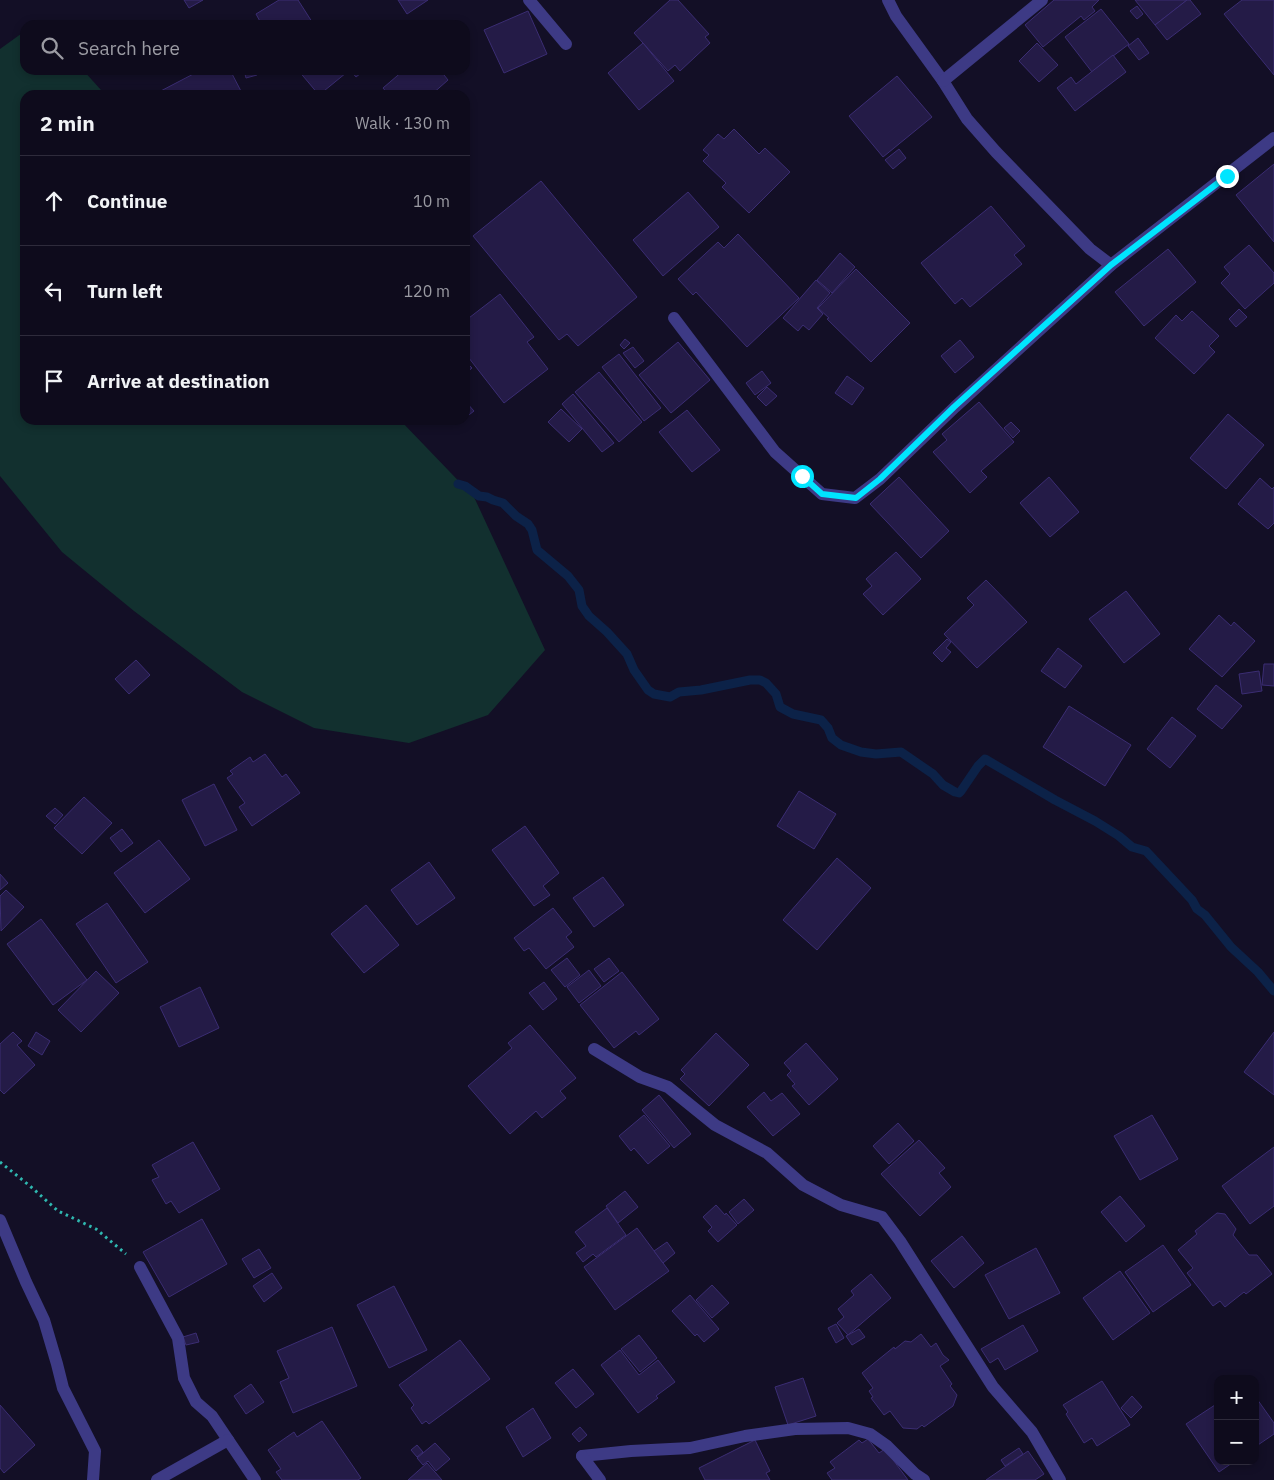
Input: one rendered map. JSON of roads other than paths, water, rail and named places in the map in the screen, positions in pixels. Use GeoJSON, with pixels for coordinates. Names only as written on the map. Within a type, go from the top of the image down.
{"type":"FeatureCollection","features":[{"type":"Feature","properties":{"kind":"street"},"geometry":{"type":"LineString","coordinates":[[529,0],[566,44]]}},
{"type":"Feature","properties":{"kind":"street"},"geometry":{"type":"LineString","coordinates":[[888,0],[896,16],[943,81],[967,119],[996,152],[1090,249],[1111,265]]}},
{"type":"Feature","properties":{"kind":"street"},"geometry":{"type":"LineString","coordinates":[[943,81],[1042,0]]}},
{"type":"Feature","properties":{"kind":"street"},"geometry":{"type":"LineString","coordinates":[[674,318],[775,452],[822,494],[856,498],[880,479],[954,407],[1111,265],[1274,138]]}},
{"type":"Feature","properties":{"kind":"street"},"geometry":{"type":"LineString","coordinates":[[594,1049],[640,1077],[668,1087],[715,1125],[767,1153],[803,1185],[841,1205],[882,1217],[900,1241],[993,1387],[1032,1432],[1060,1480]]}},
{"type":"Feature","properties":{"kind":"street"},"geometry":{"type":"LineString","coordinates":[[0,1220],[44,1320],[63,1388],[95,1451],[93,1480]]}},
{"type":"Feature","properties":{"kind":"street"},"geometry":{"type":"LineString","coordinates":[[140,1267],[178,1338],[184,1378],[196,1402],[212,1416],[255,1480]]}},
{"type":"Feature","properties":{"kind":"street"},"geometry":{"type":"LineString","coordinates":[[600,1480],[582,1456],[632,1450],[690,1448],[745,1436],[794,1429],[848,1428],[870,1434],[887,1446],[915,1474],[924,1480]]}},
{"type":"Feature","properties":{"kind":"street"},"geometry":{"type":"LineString","coordinates":[[157,1480],[228,1440]]}},
{"type":"Feature","properties":{"kind":"waterway"},"geometry":{"type":"LineString","coordinates":[[458,484],[465,486],[479,496],[503,503],[516,516],[528,524],[532,530],[537,550],[568,576],[579,590],[582,606],[589,616],[627,654],[634,670],[648,690],[654,694],[670,697],[679,692],[760,680],[766,683],[776,694],[780,707],[793,714],[821,720],[828,728],[832,738],[841,745],[861,752],[876,754],[901,752],[933,774],[943,785],[959,793],[985,759],[1095,821],[1119,836],[1132,847],[1146,851],[1192,900],[1197,909],[1205,915],[1231,947],[1258,972],[1274,991]]}}]}
